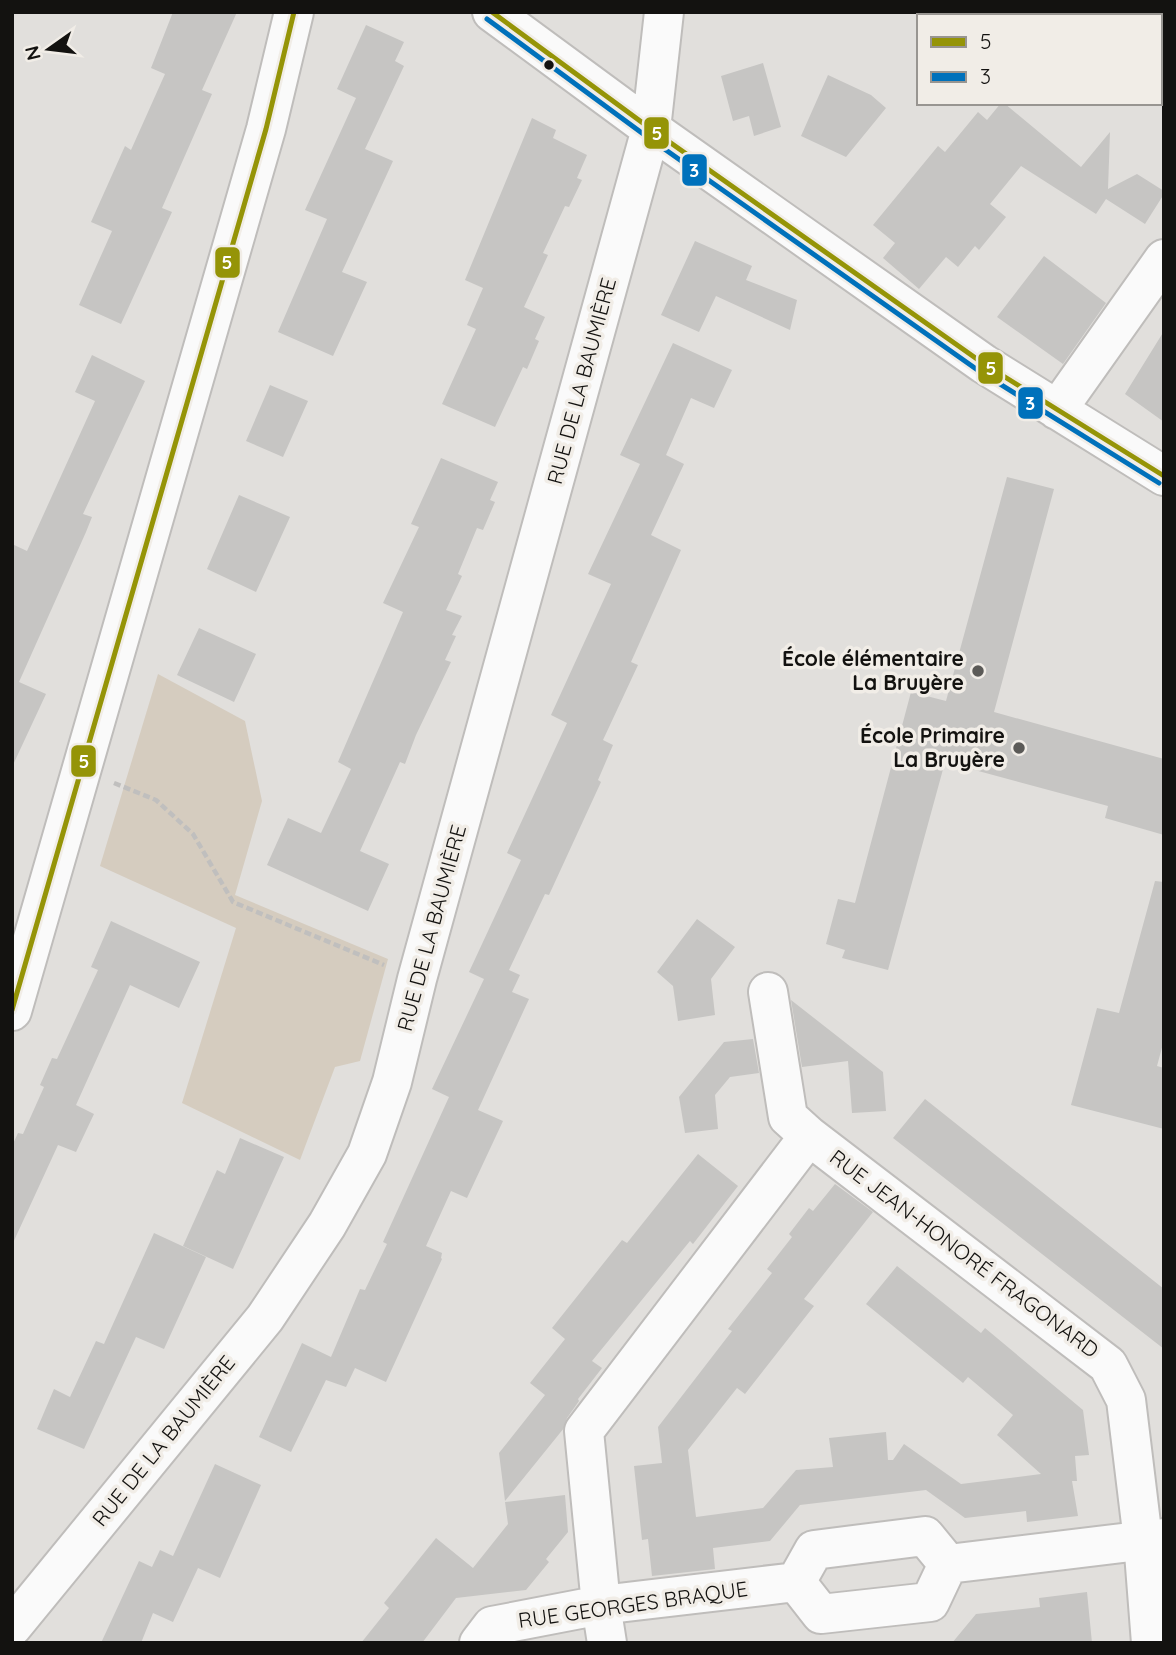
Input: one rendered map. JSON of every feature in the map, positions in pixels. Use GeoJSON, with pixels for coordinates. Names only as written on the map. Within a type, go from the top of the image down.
{"type":"FeatureCollection","features":[{"type":"Feature","properties":{"kind":"street"},"geometry":{"type":"LineString","coordinates":[[12,1011],[266,128],[294,12]]}},
{"type":"Feature","properties":{"kind":"street"},"geometry":{"type":"LineString","coordinates":[[492,12],[651,129],[984,365],[1164,476]]}},
{"type":"Feature","properties":{"kind":"street","name":"RUE DE LA BAUMIÈRE"},"geometry":{"type":"LineString","coordinates":[[12,1627],[265,1318],[327,1225],[367,1154],[392,1082],[417,979],[651,129],[664,12]]}},
{"type":"Feature","properties":{"kind":"street"},"geometry":{"type":"LineString","coordinates":[[1057,410],[1164,259]]}},
{"type":"Feature","properties":{"kind":"street","name":"RUE JEAN-HONORÉ FRAGONARD"},"geometry":{"type":"LineString","coordinates":[[768,992],[788,1117],[809,1136],[1108,1365],[1126,1399],[1154,1539],[1151,1643]]}},
{"type":"Feature","properties":{"kind":"street","name":"RUE JEAN-HONORÉ FRAGONARD"},"geometry":{"type":"LineString","coordinates":[[607,1643],[584,1431],[809,1136]]}},
{"type":"Feature","properties":{"kind":"street"},"geometry":{"type":"LineString","coordinates":[[925,1536],[948,1564],[930,1602],[821,1614],[796,1582],[814,1550],[925,1536]]}},
{"type":"Feature","properties":{"kind":"street"},"geometry":{"type":"LineString","coordinates":[[948,1564],[1154,1539]]}},
{"type":"Feature","properties":{"kind":"street","name":"RUE GEORGES BRAQUE"},"geometry":{"type":"LineString","coordinates":[[479,1643],[492,1626],[601,1605],[796,1582]]}},
{"type":"Feature","properties":{"kind":"path"},"geometry":{"type":"LineString","coordinates":[[81,770],[156,800],[193,834],[233,902],[417,979]]}},
{"type":"Feature","properties":{"kind":"shaded area"},"geometry":{"type":"Polygon","coordinates":[[[158,674],[245,721],[262,801],[235,895],[388,959],[360,1061],[335,1067],[300,1160],[182,1103],[236,928],[100,866],[158,674]]]}},
{"type":"Feature","properties":{"kind":"building"},"geometry":{"type":"Polygon","coordinates":[[[173,12],[237,12],[202,90],[212,94],[162,208],[172,212],[121,324],[79,305],[112,231],[91,222],[125,146],[131,150],[165,74],[151,68],[173,12]]]}},
{"type":"Feature","properties":{"kind":"building"},"geometry":{"type":"Polygon","coordinates":[[[366,25],[404,42],[395,61],[404,66],[365,149],[393,161],[342,272],[367,282],[333,356],[278,332],[327,219],[305,210],[356,98],[337,89],[366,25]]]}},
{"type":"Feature","properties":{"kind":"building"},"geometry":{"type":"Polygon","coordinates":[[[763,63],[781,127],[754,136],[749,116],[733,121],[721,76],[763,63]]]}},
{"type":"Feature","properties":{"kind":"building"},"geometry":{"type":"Polygon","coordinates":[[[828,75],[871,95],[886,108],[846,157],[801,136],[828,75]]]}},
{"type":"Feature","properties":{"kind":"building"},"geometry":{"type":"Polygon","coordinates":[[[999,105],[1006,105],[1081,167],[1110,132],[1108,189],[1137,174],[1164,191],[1164,194],[1145,224],[1106,199],[1096,214],[1021,166],[990,204],[1006,217],[979,250],[975,246],[958,267],[946,257],[919,289],[883,258],[895,243],[873,225],[938,146],[945,152],[978,112],[987,120],[999,105]]]}},
{"type":"Feature","properties":{"kind":"building"},"geometry":{"type":"Polygon","coordinates":[[[532,118],[556,130],[553,138],[587,155],[577,178],[582,180],[569,207],[565,206],[543,253],[548,255],[524,307],[545,317],[535,339],[539,341],[527,369],[523,367],[495,427],[442,404],[476,329],[467,325],[483,288],[465,280],[532,118]]]}},
{"type":"Feature","properties":{"kind":"building"},"geometry":{"type":"Polygon","coordinates":[[[695,241],[752,266],[746,280],[797,300],[790,330],[716,296],[699,332],[661,315],[695,241]]]}},
{"type":"Feature","properties":{"kind":"building"},"geometry":{"type":"Polygon","coordinates":[[[1044,256],[1106,303],[1063,364],[997,317],[1044,256]]]}},
{"type":"Feature","properties":{"kind":"building"},"geometry":{"type":"Polygon","coordinates":[[[1164,331],[1164,422],[1125,394],[1164,331]]]}},
{"type":"Feature","properties":{"kind":"building"},"geometry":{"type":"Polygon","coordinates":[[[673,343],[732,370],[714,408],[691,398],[666,455],[684,464],[651,535],[681,550],[631,662],[638,665],[603,740],[613,745],[598,780],[601,782],[549,895],[545,894],[509,970],[520,975],[512,992],[529,999],[478,1110],[503,1121],[467,1198],[451,1191],[426,1246],[442,1253],[442,1259],[386,1382],[355,1368],[346,1387],[326,1380],[291,1452],[259,1437],[302,1343],[331,1357],[360,1289],[365,1290],[387,1244],[383,1242],[449,1097],[432,1089],[484,979],[469,972],[521,860],[507,853],[567,723],[551,715],[611,584],[588,574],[640,464],[620,455],[673,343]]]}},
{"type":"Feature","properties":{"kind":"building"},"geometry":{"type":"Polygon","coordinates":[[[92,355],[145,381],[83,514],[92,517],[19,682],[46,694],[12,767],[12,544],[27,551],[95,401],[75,392],[92,355]]]}},
{"type":"Feature","properties":{"kind":"building"},"geometry":{"type":"Polygon","coordinates":[[[270,385],[308,401],[283,457],[246,441],[270,385]]]}},
{"type":"Feature","properties":{"kind":"building"},"geometry":{"type":"Polygon","coordinates":[[[441,458],[498,482],[490,500],[495,502],[483,530],[477,528],[458,574],[462,576],[446,610],[462,616],[452,635],[456,636],[445,660],[451,662],[405,764],[400,762],[360,851],[389,864],[368,911],[267,865],[288,818],[321,833],[351,769],[338,762],[403,612],[383,603],[419,527],[411,524],[441,458]]]}},
{"type":"Feature","properties":{"kind":"building"},"geometry":{"type":"Polygon","coordinates":[[[1007,477],[1054,489],[994,712],[1164,759],[1164,835],[1105,818],[1108,806],[945,762],[888,970],[842,958],[845,950],[826,944],[838,899],[855,903],[911,692],[946,701],[1007,477]]]}},
{"type":"Feature","properties":{"kind":"building"},"geometry":{"type":"Polygon","coordinates":[[[239,495],[290,517],[256,592],[207,569],[239,495]]]}},
{"type":"Feature","properties":{"kind":"building"},"geometry":{"type":"Polygon","coordinates":[[[199,628],[256,654],[234,702],[177,675],[199,628]]]}},
{"type":"Feature","properties":{"kind":"building"},"geometry":{"type":"Polygon","coordinates":[[[1155,881],[1164,882],[1164,1040],[1157,1066],[1164,1068],[1164,1129],[1071,1105],[1097,1008],[1119,1013],[1155,881]]]}},
{"type":"Feature","properties":{"kind":"building"},"geometry":{"type":"Polygon","coordinates":[[[697,919],[735,947],[711,979],[715,1015],[678,1021],[673,986],[657,972],[697,919]]]}},
{"type":"Feature","properties":{"kind":"building"},"geometry":{"type":"Polygon","coordinates":[[[111,921],[200,962],[179,1008],[130,985],[76,1105],[94,1114],[76,1152],[58,1145],[12,1245],[12,1146],[18,1133],[23,1134],[44,1087],[40,1085],[52,1058],[57,1059],[98,970],[91,967],[111,921]]]}},
{"type":"Feature","properties":{"kind":"building"},"geometry":{"type":"Polygon","coordinates":[[[791,1000],[883,1072],[886,1111],[852,1113],[848,1061],[802,1067],[791,1000]]]}},
{"type":"Feature","properties":{"kind":"building"},"geometry":{"type":"Polygon","coordinates":[[[753,1039],[759,1073],[730,1077],[715,1095],[718,1129],[685,1133],[679,1097],[724,1042],[753,1039]]]}},
{"type":"Feature","properties":{"kind":"building"},"geometry":{"type":"Polygon","coordinates":[[[925,1099],[1164,1289],[1164,1349],[893,1138],[925,1099]]]}},
{"type":"Feature","properties":{"kind":"building"},"geometry":{"type":"Polygon","coordinates":[[[240,1138],[284,1157],[233,1269],[183,1246],[217,1170],[225,1174],[240,1138]]]}},
{"type":"Feature","properties":{"kind":"building"},"geometry":{"type":"Polygon","coordinates":[[[698,1154],[738,1186],[693,1244],[690,1241],[592,1361],[602,1368],[578,1399],[564,1428],[505,1501],[499,1453],[545,1395],[530,1383],[565,1339],[552,1328],[622,1240],[627,1243],[698,1154]]]}},
{"type":"Feature","properties":{"kind":"building"},"geometry":{"type":"Polygon","coordinates":[[[835,1184],[873,1212],[804,1299],[814,1306],[745,1394],[737,1388],[688,1450],[696,1517],[763,1508],[796,1470],[833,1467],[829,1438],[886,1432],[888,1460],[893,1460],[904,1444],[961,1484],[1041,1474],[997,1435],[1013,1415],[968,1377],[963,1383],[866,1304],[897,1266],[981,1333],[985,1328],[1083,1410],[1089,1455],[1075,1456],[1077,1481],[1072,1481],[1078,1516],[1027,1522],[1026,1511],[965,1518],[926,1490],[800,1505],[770,1541],[713,1548],[715,1569],[652,1576],[648,1539],[642,1540],[634,1466],[662,1463],[658,1427],[732,1331],[728,1329],[772,1273],[767,1269],[792,1237],[789,1234],[809,1208],[813,1211],[835,1184]]]}},
{"type":"Feature","properties":{"kind":"building"},"geometry":{"type":"Polygon","coordinates":[[[154,1233],[206,1257],[164,1349],[136,1337],[84,1449],[37,1429],[54,1389],[70,1397],[96,1341],[104,1344],[154,1233]]]}},
{"type":"Feature","properties":{"kind":"building"},"geometry":{"type":"Polygon","coordinates":[[[215,1464],[261,1485],[220,1578],[198,1568],[173,1622],[153,1613],[141,1643],[101,1643],[139,1561],[152,1567],[160,1550],[173,1556],[215,1464]]]}},
{"type":"Feature","properties":{"kind":"building"},"geometry":{"type":"Polygon","coordinates":[[[565,1495],[568,1532],[546,1559],[549,1562],[526,1590],[456,1598],[422,1643],[361,1643],[389,1608],[384,1603],[436,1538],[473,1568],[508,1524],[505,1502],[565,1495]]]}},
{"type":"Feature","properties":{"kind":"building"},"geometry":{"type":"Polygon","coordinates":[[[1087,1592],[1092,1643],[952,1643],[976,1614],[1040,1607],[1039,1598],[1087,1592]]]}},
{"type":"Feature","properties":{"kind":"transit line","name":"5"},"geometry":{"type":"LineString","coordinates":[[12,1010],[266,129],[294,12]]}},
{"type":"Feature","properties":{"kind":"transit line","name":"5"},"geometry":{"type":"LineString","coordinates":[[492,12],[651,129],[984,364],[1164,476]]}},
{"type":"Feature","properties":{"kind":"transit line","name":"3"},"geometry":{"type":"LineString","coordinates":[[487,19],[646,136],[979,371],[1159,483]]}},
{"type":"Feature","properties":{"kind":"place","name":"École élémentaire La Bruyère"},"geometry":{"type":"Point","coordinates":[978,671]}},
{"type":"Feature","properties":{"kind":"place","name":"École Primaire La Bruyère"},"geometry":{"type":"Point","coordinates":[1019,748]}}]}
